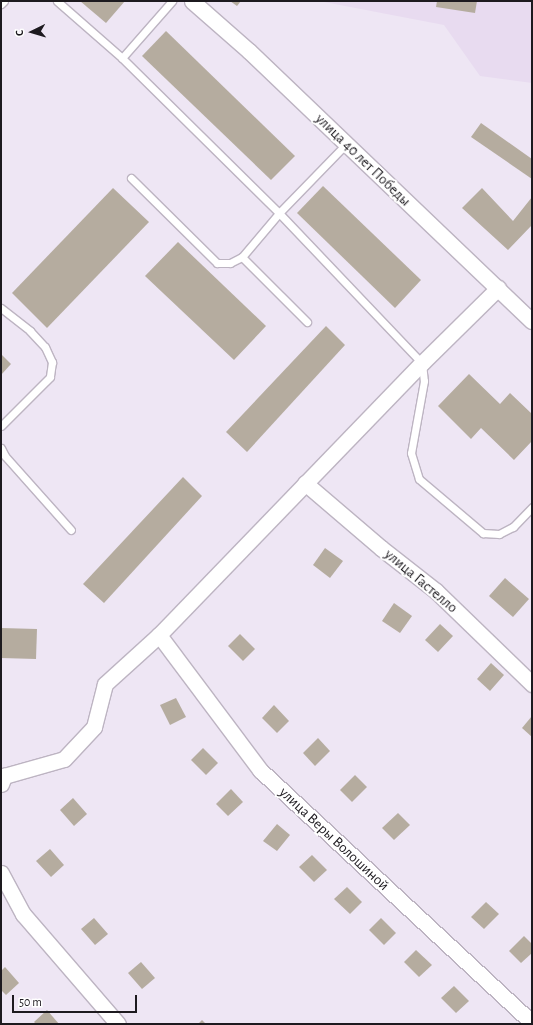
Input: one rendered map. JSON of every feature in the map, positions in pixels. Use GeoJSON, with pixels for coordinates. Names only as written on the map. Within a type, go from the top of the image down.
{"type":"FeatureCollection","features":[{"type":"Feature","properties":{"kind":"street","name":"улица 40 лет Победы"},"geometry":{"type":"LineString","coordinates":[[192,1],[249,51],[532,321]]}},
{"type":"Feature","properties":{"kind":"street"},"geometry":{"type":"LineString","coordinates":[[2,779],[64,759],[94,727],[105,684],[159,635],[422,363],[498,288]]}},
{"type":"Feature","properties":{"kind":"street","name":"улица Гастелло"},"geometry":{"type":"LineString","coordinates":[[305,483],[381,548],[436,591],[532,684]]}},
{"type":"Feature","properties":{"kind":"street","name":"улица Веры Волошиной"},"geometry":{"type":"LineString","coordinates":[[159,635],[260,770],[527,1022]]}},
{"type":"Feature","properties":{"kind":"street"},"geometry":{"type":"LineString","coordinates":[[1,873],[23,914],[118,1024]]}},
{"type":"Feature","properties":{"kind":"lane"},"geometry":{"type":"LineString","coordinates":[[1,4],[4,1]]}},
{"type":"Feature","properties":{"kind":"lane"},"geometry":{"type":"LineString","coordinates":[[57,1],[122,58],[279,212],[422,363],[424,381],[411,453],[419,479],[483,533],[499,534],[513,527],[532,507]]}},
{"type":"Feature","properties":{"kind":"lane"},"geometry":{"type":"LineString","coordinates":[[122,58],[172,1]]}},
{"type":"Feature","properties":{"kind":"lane"},"geometry":{"type":"LineString","coordinates":[[131,178],[217,263],[230,263],[242,257],[279,212],[346,144]]}},
{"type":"Feature","properties":{"kind":"lane"},"geometry":{"type":"LineString","coordinates":[[242,257],[307,322]]}},
{"type":"Feature","properties":{"kind":"lane"},"geometry":{"type":"LineString","coordinates":[[1,308],[30,331],[45,347],[52,362],[50,377],[1,426]]}},
{"type":"Feature","properties":{"kind":"lane"},"geometry":{"type":"LineString","coordinates":[[1,448],[5,456],[71,530]]}},
{"type":"Feature","properties":{"kind":"shaded area"},"geometry":{"type":"Polygon","coordinates":[[[319,1],[532,1],[532,83],[480,76],[444,25],[319,1]]]}},
{"type":"Feature","properties":{"kind":"building"},"geometry":{"type":"Polygon","coordinates":[[[80,1],[125,1],[106,23],[80,1]]]}},
{"type":"Feature","properties":{"kind":"building"},"geometry":{"type":"Polygon","coordinates":[[[230,1],[241,1],[237,6],[230,1]]]}},
{"type":"Feature","properties":{"kind":"building"},"geometry":{"type":"Polygon","coordinates":[[[437,1],[477,1],[475,13],[436,7],[437,1]]]}},
{"type":"Feature","properties":{"kind":"building"},"geometry":{"type":"Polygon","coordinates":[[[166,31],[295,156],[271,180],[142,56],[166,31]]]}},
{"type":"Feature","properties":{"kind":"building"},"geometry":{"type":"Polygon","coordinates":[[[481,123],[532,159],[532,179],[471,137],[481,123]]]}},
{"type":"Feature","properties":{"kind":"building"},"geometry":{"type":"Polygon","coordinates":[[[323,186],[421,280],[395,308],[297,213],[323,186]]]}},
{"type":"Feature","properties":{"kind":"building"},"geometry":{"type":"Polygon","coordinates":[[[113,188],[149,222],[47,328],[12,293],[113,188]]]}},
{"type":"Feature","properties":{"kind":"building"},"geometry":{"type":"Polygon","coordinates":[[[482,188],[513,221],[532,197],[532,225],[508,250],[462,208],[482,188]]]}},
{"type":"Feature","properties":{"kind":"building"},"geometry":{"type":"Polygon","coordinates":[[[178,242],[266,326],[234,360],[145,276],[178,242]]]}},
{"type":"Feature","properties":{"kind":"building"},"geometry":{"type":"Polygon","coordinates":[[[326,326],[345,345],[247,452],[226,432],[326,326]]]}},
{"type":"Feature","properties":{"kind":"building"},"geometry":{"type":"Polygon","coordinates":[[[1,354],[11,364],[1,375],[1,354]]]}},
{"type":"Feature","properties":{"kind":"building"},"geometry":{"type":"Polygon","coordinates":[[[469,374],[500,404],[510,393],[532,414],[532,441],[514,460],[481,428],[471,439],[438,406],[469,374]]]}},
{"type":"Feature","properties":{"kind":"building"},"geometry":{"type":"Polygon","coordinates":[[[183,477],[202,496],[104,603],[83,584],[183,477]]]}},
{"type":"Feature","properties":{"kind":"building"},"geometry":{"type":"Polygon","coordinates":[[[325,548],[343,561],[330,578],[313,565],[325,548]]]}},
{"type":"Feature","properties":{"kind":"building"},"geometry":{"type":"Polygon","coordinates":[[[505,578],[529,599],[513,617],[489,596],[505,578]]]}},
{"type":"Feature","properties":{"kind":"building"},"geometry":{"type":"Polygon","coordinates":[[[394,603],[412,616],[400,633],[382,621],[394,603]]]}},
{"type":"Feature","properties":{"kind":"building"},"geometry":{"type":"Polygon","coordinates":[[[440,624],[453,636],[438,652],[425,640],[440,624]]]}},
{"type":"Feature","properties":{"kind":"building"},"geometry":{"type":"Polygon","coordinates":[[[1,628],[37,629],[36,659],[1,658],[1,628]]]}},
{"type":"Feature","properties":{"kind":"building"},"geometry":{"type":"Polygon","coordinates":[[[240,634],[255,649],[243,661],[228,646],[240,634]]]}},
{"type":"Feature","properties":{"kind":"building"},"geometry":{"type":"Polygon","coordinates":[[[491,663],[504,675],[490,691],[477,679],[491,663]]]}},
{"type":"Feature","properties":{"kind":"building"},"geometry":{"type":"Polygon","coordinates":[[[176,698],[186,717],[170,725],[160,705],[176,698]]]}},
{"type":"Feature","properties":{"kind":"building"},"geometry":{"type":"Polygon","coordinates":[[[274,705],[289,721],[277,733],[262,718],[274,705]]]}},
{"type":"Feature","properties":{"kind":"building"},"geometry":{"type":"Polygon","coordinates":[[[532,716],[532,737],[522,728],[532,716]]]}},
{"type":"Feature","properties":{"kind":"building"},"geometry":{"type":"Polygon","coordinates":[[[318,738],[330,751],[315,766],[303,753],[318,738]]]}},
{"type":"Feature","properties":{"kind":"building"},"geometry":{"type":"Polygon","coordinates":[[[203,748],[218,763],[206,775],[191,760],[203,748]]]}},
{"type":"Feature","properties":{"kind":"building"},"geometry":{"type":"Polygon","coordinates":[[[355,775],[367,787],[352,802],[340,790],[355,775]]]}},
{"type":"Feature","properties":{"kind":"building"},"geometry":{"type":"Polygon","coordinates":[[[231,789],[243,802],[228,816],[216,804],[231,789]]]}},
{"type":"Feature","properties":{"kind":"building"},"geometry":{"type":"Polygon","coordinates":[[[73,798],[87,814],[74,826],[60,810],[73,798]]]}},
{"type":"Feature","properties":{"kind":"building"},"geometry":{"type":"Polygon","coordinates":[[[398,813],[410,825],[394,840],[382,828],[398,813]]]}},
{"type":"Feature","properties":{"kind":"building"},"geometry":{"type":"Polygon","coordinates":[[[277,824],[290,835],[277,851],[263,841],[277,824]]]}},
{"type":"Feature","properties":{"kind":"building"},"geometry":{"type":"Polygon","coordinates":[[[50,849],[64,865],[51,877],[36,861],[50,849]]]}},
{"type":"Feature","properties":{"kind":"building"},"geometry":{"type":"Polygon","coordinates":[[[312,855],[327,870],[314,882],[299,867],[312,855]]]}},
{"type":"Feature","properties":{"kind":"building"},"geometry":{"type":"Polygon","coordinates":[[[347,887],[362,902],[350,914],[334,899],[347,887]]]}},
{"type":"Feature","properties":{"kind":"building"},"geometry":{"type":"Polygon","coordinates":[[[486,902],[499,914],[484,929],[471,917],[486,902]]]}},
{"type":"Feature","properties":{"kind":"building"},"geometry":{"type":"Polygon","coordinates":[[[94,918],[108,934],[95,945],[81,929],[94,918]]]}},
{"type":"Feature","properties":{"kind":"building"},"geometry":{"type":"Polygon","coordinates":[[[381,918],[396,933],[384,945],[369,930],[381,918]]]}},
{"type":"Feature","properties":{"kind":"building"},"geometry":{"type":"Polygon","coordinates":[[[524,936],[532,944],[532,953],[521,963],[509,951],[524,936]]]}},
{"type":"Feature","properties":{"kind":"building"},"geometry":{"type":"Polygon","coordinates":[[[416,950],[432,965],[419,977],[404,962],[416,950]]]}},
{"type":"Feature","properties":{"kind":"building"},"geometry":{"type":"Polygon","coordinates":[[[141,962],[155,978],[142,989],[128,973],[141,962]]]}},
{"type":"Feature","properties":{"kind":"building"},"geometry":{"type":"Polygon","coordinates":[[[5,967],[19,983],[6,995],[1,990],[1,971],[5,967]]]}},
{"type":"Feature","properties":{"kind":"building"},"geometry":{"type":"Polygon","coordinates":[[[454,986],[469,1001],[456,1013],[441,998],[454,986]]]}},
{"type":"Feature","properties":{"kind":"building"},"geometry":{"type":"Polygon","coordinates":[[[47,1010],[59,1024],[36,1024],[34,1022],[47,1010]]]}},
{"type":"Feature","properties":{"kind":"building"},"geometry":{"type":"Polygon","coordinates":[[[202,1020],[206,1024],[198,1024],[202,1020]]]}}]}
